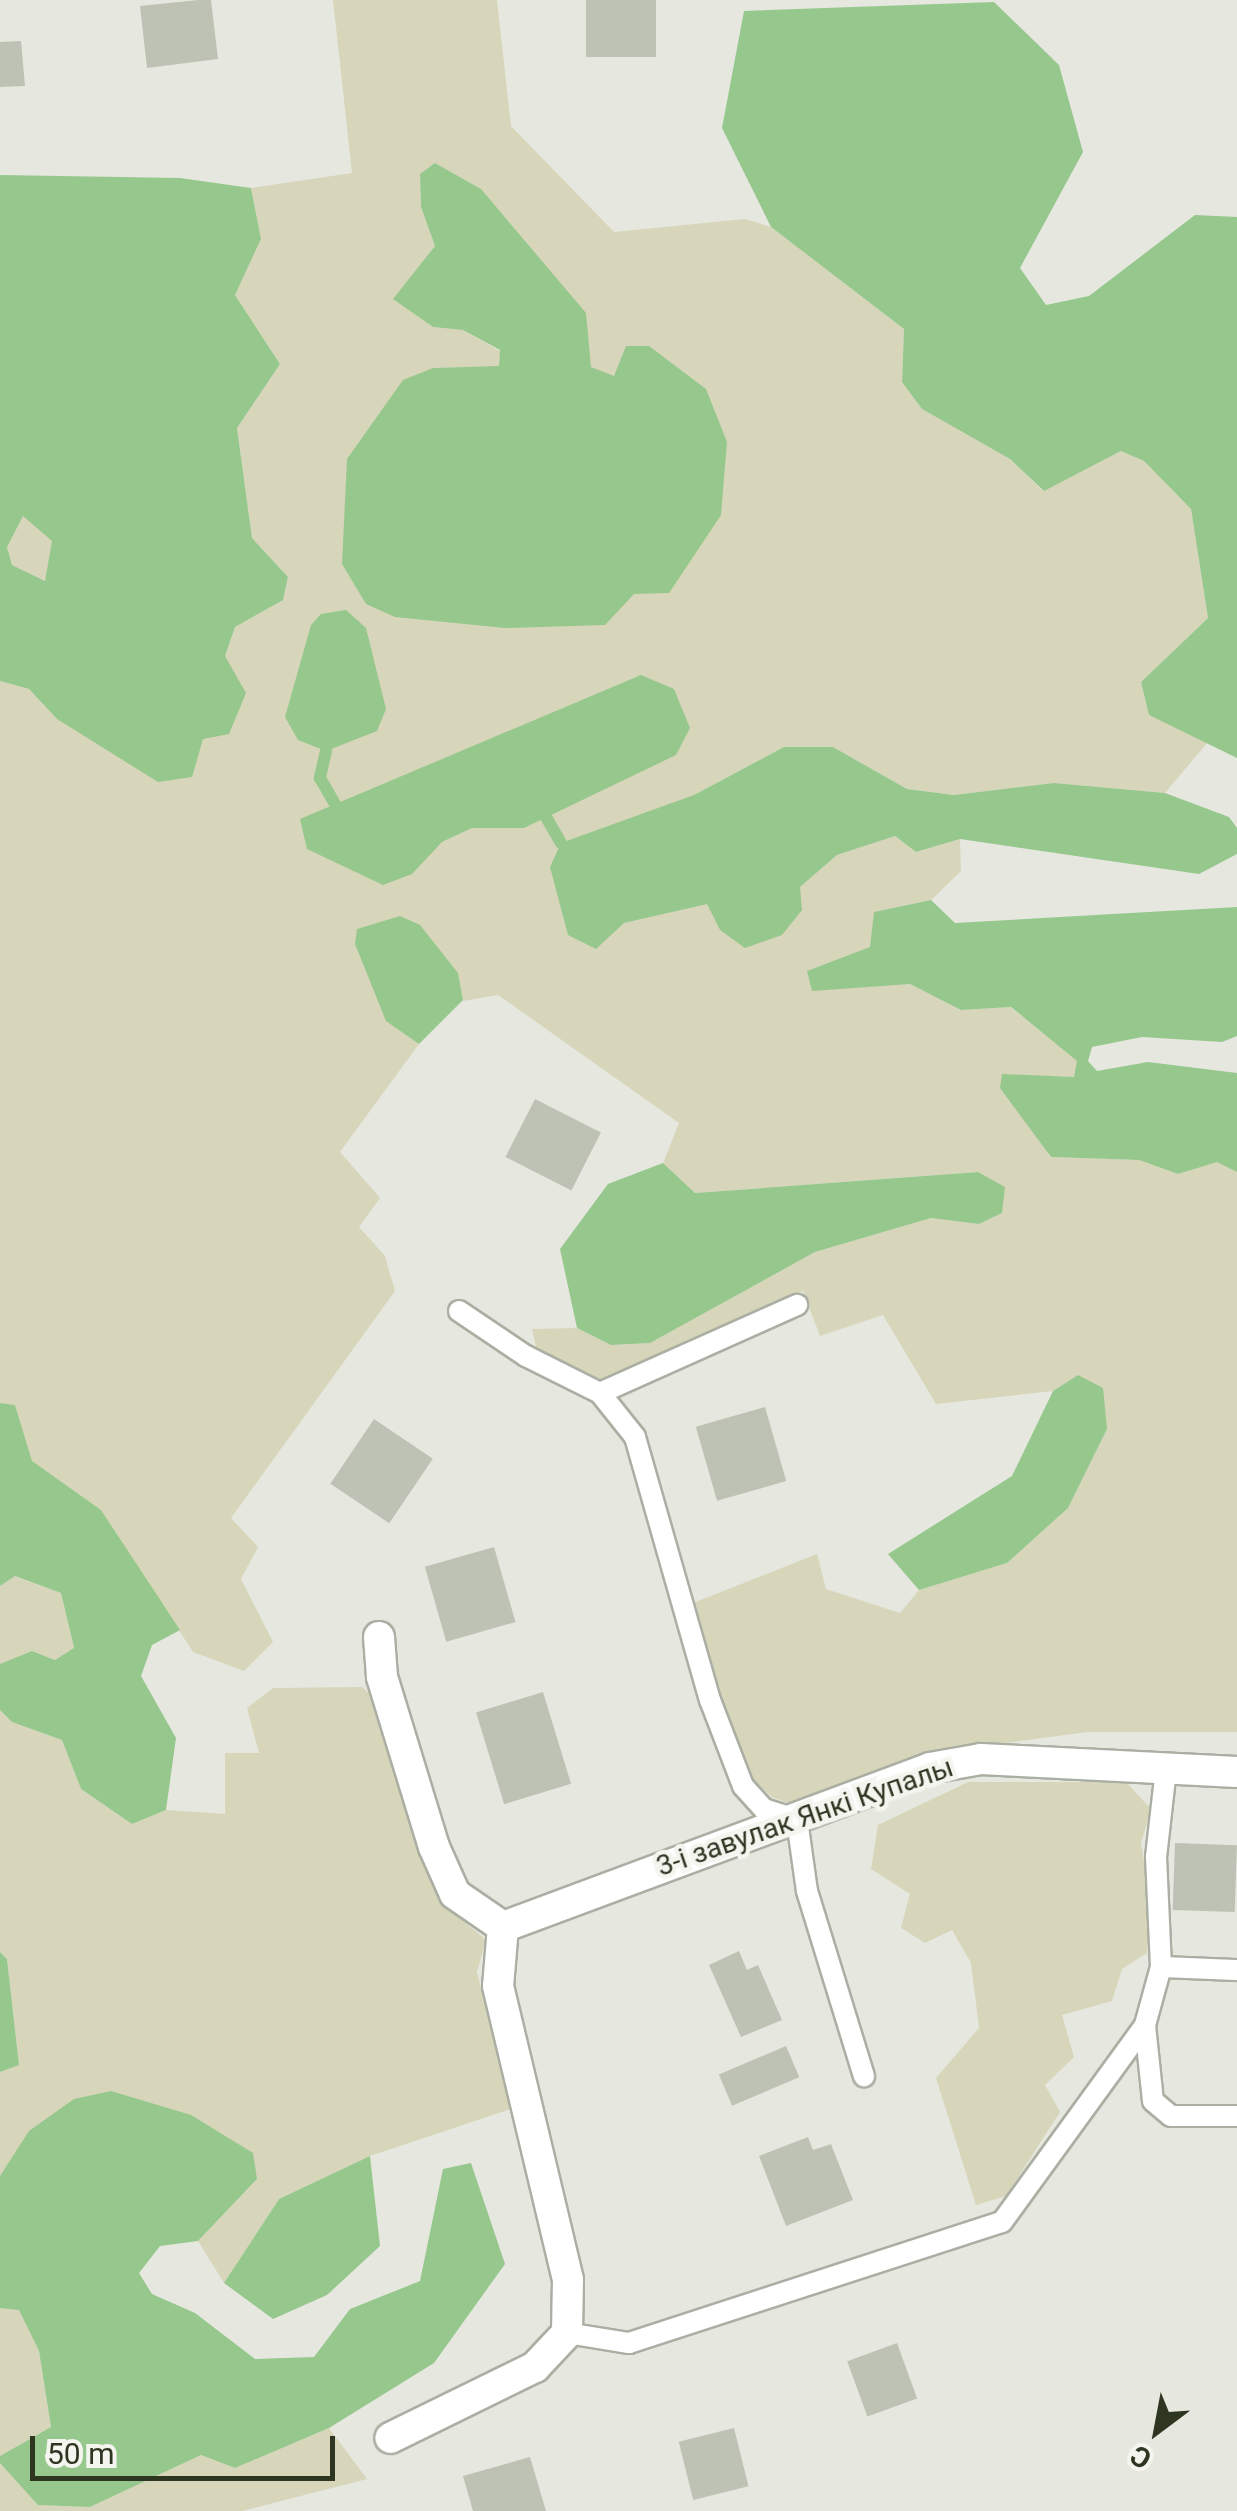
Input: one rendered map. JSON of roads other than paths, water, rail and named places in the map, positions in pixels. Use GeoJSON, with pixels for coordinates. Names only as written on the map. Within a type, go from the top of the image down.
{"type":"FeatureCollection","features":[{"type":"Feature","properties":{"kind":"street"},"geometry":{"type":"LineString","coordinates":[[380,1636],[382,1676],[441,1862],[455,1894],[503,1928],[498,1986],[568,2280],[567,2334],[535,2367],[390,2438]]}},
{"type":"Feature","properties":{"kind":"street","name":"3-і завулак Янкі Купалы"},"geometry":{"type":"LineString","coordinates":[[503,1928],[718,1842],[798,1820],[930,1768],[981,1759],[1237,1772]]}},
{"type":"Feature","properties":{"kind":"lane"},"geometry":{"type":"LineString","coordinates":[[600,1393],[797,1305]]}},
{"type":"Feature","properties":{"kind":"lane"},"geometry":{"type":"LineString","coordinates":[[460,1311],[526,1356],[600,1393],[635,1437],[710,1700],[743,1786],[764,1809],[798,1820],[806,1890],[864,2076]]}},
{"type":"Feature","properties":{"kind":"lane"},"geometry":{"type":"LineString","coordinates":[[1166,1769],[1156,1857],[1161,1968],[1146,2025],[1153,2101],[1171,2116],[1237,2116]]}},
{"type":"Feature","properties":{"kind":"lane"},"geometry":{"type":"LineString","coordinates":[[1161,1968],[1237,1970]]}},
{"type":"Feature","properties":{"kind":"lane"},"geometry":{"type":"LineString","coordinates":[[567,2334],[629,2343],[1002,2222],[1146,2025]]}},
{"type":"Feature","properties":{"kind":"waterway"},"geometry":{"type":"LineString","coordinates":[[326,751],[320,778],[335,804]]}},
{"type":"Feature","properties":{"kind":"waterway"},"geometry":{"type":"LineString","coordinates":[[546,817],[561,843]]}}]}
